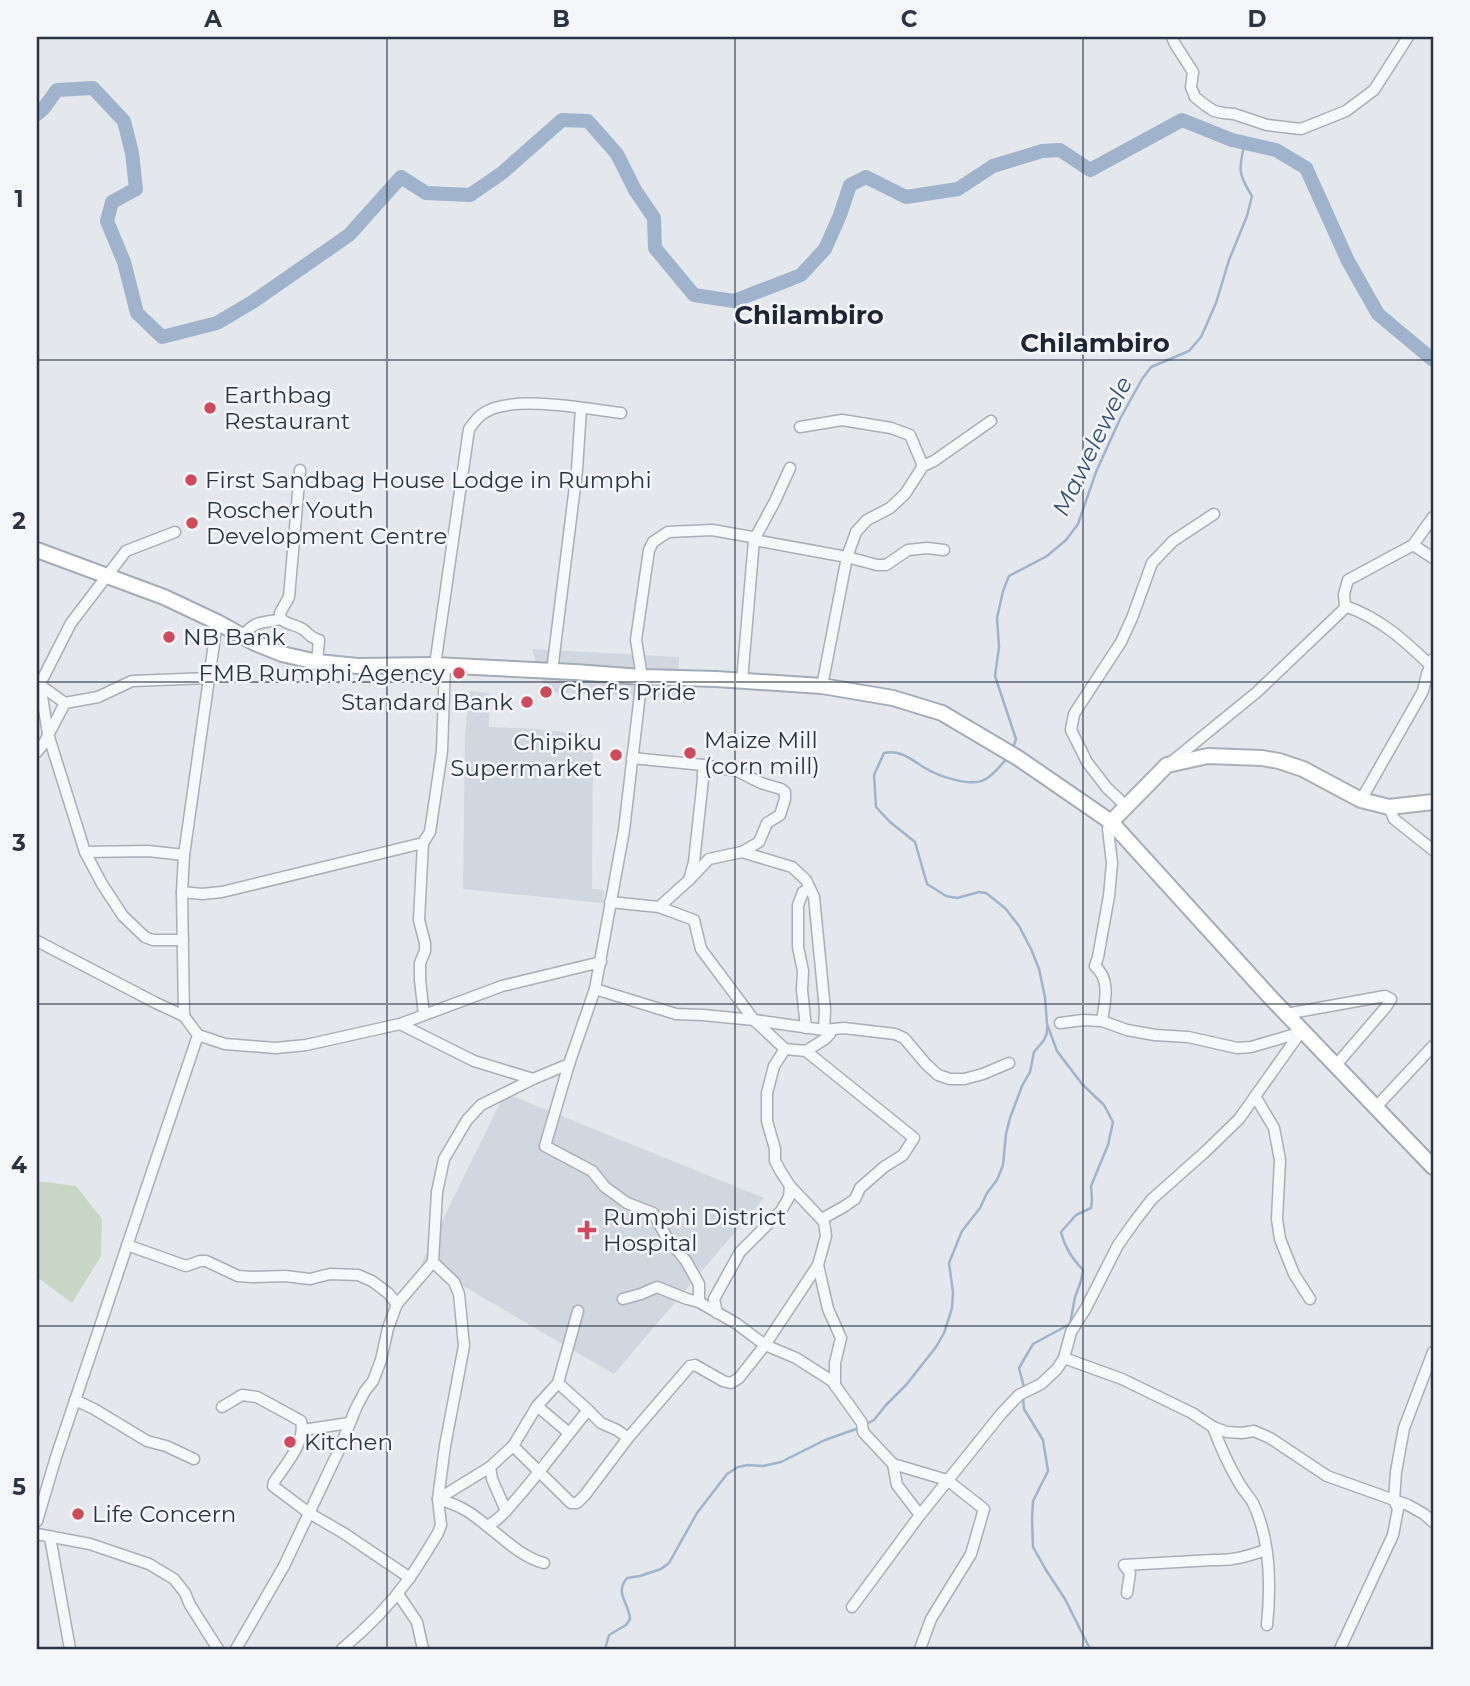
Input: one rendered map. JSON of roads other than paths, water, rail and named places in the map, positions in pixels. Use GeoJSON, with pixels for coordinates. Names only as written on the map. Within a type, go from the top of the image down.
{"type":"FeatureCollection","features":[{"type":"Feature","properties":{"kind":"main road"},"geometry":{"type":"LineString","coordinates":[[37,550],[164,597],[282,654],[317,662],[358,666],[440,665],[822,686],[893,698],[942,713],[1013,755],[1111,822],[1301,1032],[1433,1167]]}},
{"type":"Feature","properties":{"kind":"main road"},"geometry":{"type":"LineString","coordinates":[[1111,822],[1167,765],[1208,756],[1279,761],[1303,768],[1361,800],[1389,807],[1433,802]]}},
{"type":"Feature","properties":{"kind":"street"},"geometry":{"type":"LineString","coordinates":[[1172,37],[1193,72],[1191,87],[1195,97],[1205,105],[1223,114],[1234,114],[1267,125],[1301,129],[1346,111],[1374,90],[1408,37]]}},
{"type":"Feature","properties":{"kind":"street"},"geometry":{"type":"LineString","coordinates":[[424,1015],[420,963],[425,943],[419,920],[424,843],[429,832],[442,751],[440,665],[469,429],[484,413],[525,403],[621,413]]}},
{"type":"Feature","properties":{"kind":"street"},"geometry":{"type":"LineString","coordinates":[[552,671],[578,470],[581,408]]}},
{"type":"Feature","properties":{"kind":"street"},"geometry":{"type":"LineString","coordinates":[[800,427],[842,420],[891,428],[910,435],[923,466]]}},
{"type":"Feature","properties":{"kind":"street"},"geometry":{"type":"LineString","coordinates":[[822,686],[847,557],[856,532],[867,520],[890,508],[905,494],[923,466],[991,421]]}},
{"type":"Feature","properties":{"kind":"street"},"geometry":{"type":"LineString","coordinates":[[742,681],[754,540],[790,468]]}},
{"type":"Feature","properties":{"kind":"street"},"geometry":{"type":"LineString","coordinates":[[300,470],[289,597],[280,613],[286,624],[302,628],[310,638],[319,640],[317,662]]}},
{"type":"Feature","properties":{"kind":"street"},"geometry":{"type":"LineString","coordinates":[[1126,806],[1107,788],[1087,762],[1070,730],[1074,714],[1121,642],[1152,564],[1173,541],[1214,514]]}},
{"type":"Feature","properties":{"kind":"street"},"geometry":{"type":"LineString","coordinates":[[1167,765],[1258,692],[1343,610],[1348,580],[1413,545],[1433,517]]}},
{"type":"Feature","properties":{"kind":"street"},"geometry":{"type":"LineString","coordinates":[[699,1302],[699,1284],[687,1261],[666,1236],[653,1213],[626,1203],[592,1171],[545,1146],[595,989],[601,962],[624,830],[642,677],[636,640],[649,550],[653,542],[668,532],[712,530],[877,565],[886,565],[908,550],[927,548],[944,551]]}},
{"type":"Feature","properties":{"kind":"street"},"geometry":{"type":"LineString","coordinates":[[175,533],[126,551],[71,622],[39,683],[48,734],[85,852],[102,884],[123,916],[145,937],[153,940],[183,940]]}},
{"type":"Feature","properties":{"kind":"street"},"geometry":{"type":"LineString","coordinates":[[1413,545],[1433,558]]}},
{"type":"Feature","properties":{"kind":"street"},"geometry":{"type":"LineString","coordinates":[[1345,606],[1365,612],[1432,662],[1423,691],[1361,800]]}},
{"type":"Feature","properties":{"kind":"street"},"geometry":{"type":"LineString","coordinates":[[242,637],[250,627],[281,619]]}},
{"type":"Feature","properties":{"kind":"street"},"geometry":{"type":"LineString","coordinates":[[184,1016],[184,855],[217,622]]}},
{"type":"Feature","properties":{"kind":"street"},"geometry":{"type":"LineString","coordinates":[[39,683],[65,703],[99,696],[132,681],[209,678]]}},
{"type":"Feature","properties":{"kind":"street"},"geometry":{"type":"LineString","coordinates":[[37,752],[65,703]]}},
{"type":"Feature","properties":{"kind":"street"},"geometry":{"type":"LineString","coordinates":[[632,758],[737,771],[785,792],[780,815],[767,823],[759,842],[741,852],[709,859],[659,907]]}},
{"type":"Feature","properties":{"kind":"street"},"geometry":{"type":"LineString","coordinates":[[690,880],[703,765]]}},
{"type":"Feature","properties":{"kind":"street"},"geometry":{"type":"LineString","coordinates":[[1389,807],[1394,819],[1433,849]]}},
{"type":"Feature","properties":{"kind":"street"},"geometry":{"type":"LineString","coordinates":[[1102,1021],[1106,981],[1095,966],[1109,896],[1112,863],[1108,829],[1111,822]]}},
{"type":"Feature","properties":{"kind":"street"},"geometry":{"type":"LineString","coordinates":[[182,892],[222,892],[424,843]]}},
{"type":"Feature","properties":{"kind":"street"},"geometry":{"type":"LineString","coordinates":[[85,852],[148,851],[184,855]]}},
{"type":"Feature","properties":{"kind":"street"},"geometry":{"type":"LineString","coordinates":[[741,852],[792,867],[806,880],[814,897],[825,1010],[824,1030]]}},
{"type":"Feature","properties":{"kind":"street"},"geometry":{"type":"LineString","coordinates":[[806,1028],[803,971],[798,947],[799,905],[803,892],[810,889]]}},
{"type":"Feature","properties":{"kind":"street"},"geometry":{"type":"LineString","coordinates":[[610,902],[659,907],[694,920],[701,949],[754,1020],[785,1049],[806,1051],[914,1138],[903,1155],[860,1188],[855,1199],[822,1219]]}},
{"type":"Feature","properties":{"kind":"street"},"geometry":{"type":"LineString","coordinates":[[37,941],[184,1016],[198,1035],[225,1044],[276,1048],[306,1045],[400,1024],[502,986],[601,962]]}},
{"type":"Feature","properties":{"kind":"street"},"geometry":{"type":"LineString","coordinates":[[595,989],[676,1014],[754,1020],[824,1030],[844,1028],[895,1034],[904,1038],[938,1075],[950,1079],[984,1074],[1009,1063]]}},
{"type":"Feature","properties":{"kind":"street"},"geometry":{"type":"LineString","coordinates":[[1286,1014],[1385,996],[1391,999],[1336,1065]]}},
{"type":"Feature","properties":{"kind":"street"},"geometry":{"type":"LineString","coordinates":[[1060,1023],[1102,1021],[1127,1030],[1188,1037],[1237,1048],[1251,1047],[1301,1032]]}},
{"type":"Feature","properties":{"kind":"street"},"geometry":{"type":"LineString","coordinates":[[400,1024],[474,1061],[533,1079]]}},
{"type":"Feature","properties":{"kind":"street"},"geometry":{"type":"LineString","coordinates":[[806,1051],[830,1034],[824,1030]]}},
{"type":"Feature","properties":{"kind":"street"},"geometry":{"type":"LineString","coordinates":[[852,1606],[984,1434],[1024,1393],[1041,1384],[1057,1369],[1064,1358],[1071,1332],[1118,1245],[1135,1221],[1152,1199],[1239,1119],[1301,1032]]}},
{"type":"Feature","properties":{"kind":"street"},"geometry":{"type":"LineString","coordinates":[[37,1521],[75,1399],[198,1035]]}},
{"type":"Feature","properties":{"kind":"street"},"geometry":{"type":"LineString","coordinates":[[1376,1107],[1433,1046]]}},
{"type":"Feature","properties":{"kind":"street"},"geometry":{"type":"LineString","coordinates":[[513,1447],[571,1503],[577,1503],[628,1438],[691,1366],[695,1365],[731,1383],[739,1378],[765,1345],[818,1265],[826,1236],[822,1219],[790,1185],[775,1161],[775,1149],[767,1121],[766,1093],[774,1066],[785,1049]]}},
{"type":"Feature","properties":{"kind":"street"},"geometry":{"type":"LineString","coordinates":[[236,1649],[285,1566],[349,1423],[373,1381],[397,1304],[433,1262],[437,1192],[444,1159],[467,1119],[481,1105],[569,1064]]}},
{"type":"Feature","properties":{"kind":"street"},"geometry":{"type":"LineString","coordinates":[[1255,1096],[1274,1128],[1280,1160],[1277,1219],[1280,1239],[1294,1274],[1310,1299]]}},
{"type":"Feature","properties":{"kind":"street"},"geometry":{"type":"LineString","coordinates":[[718,1313],[714,1298],[740,1252],[781,1212],[789,1197],[790,1185]]}},
{"type":"Feature","properties":{"kind":"street"},"geometry":{"type":"LineString","coordinates":[[127,1245],[186,1266],[206,1261],[238,1276],[310,1279],[330,1274],[358,1275],[372,1281],[397,1304]]}},
{"type":"Feature","properties":{"kind":"street"},"geometry":{"type":"LineString","coordinates":[[342,1649],[398,1594],[441,1525],[438,1499],[464,1346],[459,1294],[454,1282],[433,1262]]}},
{"type":"Feature","properties":{"kind":"street"},"geometry":{"type":"LineString","coordinates":[[818,1265],[828,1309],[841,1338],[835,1363],[835,1386]]}},
{"type":"Feature","properties":{"kind":"street"},"geometry":{"type":"LineString","coordinates":[[623,1299],[657,1286],[699,1302],[737,1324],[765,1345],[823,1374],[835,1386],[862,1428],[893,1464],[897,1485],[920,1515]]}},
{"type":"Feature","properties":{"kind":"street"},"geometry":{"type":"LineString","coordinates":[[438,1499],[490,1467],[513,1447],[537,1406],[558,1383],[578,1311]]}},
{"type":"Feature","properties":{"kind":"street"},"geometry":{"type":"LineString","coordinates":[[1340,1649],[1393,1535],[1398,1509],[1394,1500],[1396,1472],[1404,1428],[1433,1352]]}},
{"type":"Feature","properties":{"kind":"street"},"geometry":{"type":"LineString","coordinates":[[1064,1358],[1122,1379],[1192,1413],[1213,1427],[1227,1432],[1254,1431],[1270,1437],[1327,1476],[1408,1505],[1433,1522]]}},
{"type":"Feature","properties":{"kind":"street"},"geometry":{"type":"LineString","coordinates":[[558,1383],[601,1423],[628,1438]]}},
{"type":"Feature","properties":{"kind":"street"},"geometry":{"type":"LineString","coordinates":[[222,1407],[242,1395],[257,1397],[301,1421],[303,1430],[299,1444],[273,1486],[309,1513],[410,1578]]}},
{"type":"Feature","properties":{"kind":"street"},"geometry":{"type":"LineString","coordinates":[[75,1399],[146,1441],[166,1446],[194,1459]]}},
{"type":"Feature","properties":{"kind":"street"},"geometry":{"type":"LineString","coordinates":[[537,1406],[569,1433]]}},
{"type":"Feature","properties":{"kind":"street"},"geometry":{"type":"LineString","coordinates":[[487,1526],[506,1511],[589,1410]]}},
{"type":"Feature","properties":{"kind":"street"},"geometry":{"type":"LineString","coordinates":[[303,1430],[349,1423]]}},
{"type":"Feature","properties":{"kind":"street"},"geometry":{"type":"LineString","coordinates":[[1213,1427],[1222,1450],[1239,1484],[1252,1502],[1263,1528],[1270,1601],[1268,1625]]}},
{"type":"Feature","properties":{"kind":"street"},"geometry":{"type":"LineString","coordinates":[[893,1464],[947,1480],[984,1509],[971,1554],[931,1619],[920,1649]]}},
{"type":"Feature","properties":{"kind":"street"},"geometry":{"type":"LineString","coordinates":[[490,1467],[492,1479],[506,1511]]}},
{"type":"Feature","properties":{"kind":"street"},"geometry":{"type":"LineString","coordinates":[[438,1499],[469,1511],[525,1556],[544,1563]]}},
{"type":"Feature","properties":{"kind":"street"},"geometry":{"type":"LineString","coordinates":[[37,1534],[90,1544],[149,1564],[174,1579],[218,1649]]}},
{"type":"Feature","properties":{"kind":"street"},"geometry":{"type":"LineString","coordinates":[[50,1537],[70,1649]]}},
{"type":"Feature","properties":{"kind":"street"},"geometry":{"type":"LineString","coordinates":[[1128,1593],[1130,1573],[1124,1565],[1228,1561],[1266,1550]]}},
{"type":"Feature","properties":{"kind":"street"},"geometry":{"type":"LineString","coordinates":[[398,1594],[417,1622],[423,1649]]}},
{"type":"Feature","properties":{"kind":"waterway"},"geometry":{"type":"LineString","coordinates":[[37,114],[57,90],[93,88],[124,121],[132,153],[136,189],[112,202],[107,221],[124,262],[137,313],[162,337],[217,323],[254,301],[349,235],[401,177],[426,193],[470,195],[502,173],[562,120],[588,121],[617,154],[635,190],[654,218],[655,248],[694,295],[734,301],[801,275],[825,249],[850,185],[866,177],[906,197],[958,189],[993,166],[1042,151],[1060,150],[1090,170],[1182,120],[1232,140],[1276,150],[1306,168],[1348,261],[1378,314],[1433,360]]}},
{"type":"Feature","properties":{"kind":"waterway","name":"Mawelewele"},"geometry":{"type":"LineString","coordinates":[[1013,748],[1016,739],[995,676],[999,647],[997,618],[1003,591],[1009,576],[1047,556],[1066,540],[1078,524],[1096,472],[1120,419],[1151,367],[1189,351],[1201,337],[1216,303],[1252,196],[1241,170],[1245,142]]}},
{"type":"Feature","properties":{"kind":"waterway","name":"Mawelewele"},"geometry":{"type":"LineString","coordinates":[[1008,757],[991,776],[978,782],[946,777],[906,756],[890,752],[884,753],[874,775],[876,807],[915,842],[927,884],[946,896],[957,898],[979,892],[986,893],[1005,908],[1019,926],[1039,969],[1047,1024],[1057,1051],[1082,1084],[1104,1105],[1113,1122],[1108,1145],[1091,1186],[1091,1208],[1076,1215],[1061,1232],[1069,1252],[1083,1270],[1070,1324],[1033,1344],[1019,1368],[1024,1387]]}},
{"type":"Feature","properties":{"kind":"waterway"},"geometry":{"type":"LineString","coordinates":[[865,1425],[874,1420],[906,1385],[944,1333],[952,1308],[949,1263],[962,1231],[997,1180],[1003,1165],[1010,1118],[1030,1072],[1034,1052],[1044,1040],[1047,1027]]}},
{"type":"Feature","properties":{"kind":"waterway","name":"Mawelewele"},"geometry":{"type":"LineString","coordinates":[[1023,1397],[1024,1409],[1043,1440],[1048,1471],[1033,1501],[1033,1547],[1065,1599],[1090,1649]]}},
{"type":"Feature","properties":{"kind":"waterway"},"geometry":{"type":"LineString","coordinates":[[605,1649],[609,1635],[626,1625],[630,1619],[622,1594],[627,1578],[661,1569],[669,1563],[697,1513],[727,1474],[738,1467],[781,1462],[825,1440],[859,1428]]}},
{"type":"Feature","properties":{"kind":"place","name":"Earthbag Restaurant"},"geometry":{"type":"Point","coordinates":[210,408]}},
{"type":"Feature","properties":{"kind":"place","name":"First Sandbag House Lodge in Rumphi"},"geometry":{"type":"Point","coordinates":[191,480]}},
{"type":"Feature","properties":{"kind":"place","name":"Roscher Youth Development Centre"},"geometry":{"type":"Point","coordinates":[192,523]}},
{"type":"Feature","properties":{"kind":"place","name":"NB Bank"},"geometry":{"type":"Point","coordinates":[169,637]}},
{"type":"Feature","properties":{"kind":"place","name":"FMB Rumphi Agency"},"geometry":{"type":"Point","coordinates":[459,673]}},
{"type":"Feature","properties":{"kind":"place","name":"Chef's Pride"},"geometry":{"type":"Point","coordinates":[546,692]}},
{"type":"Feature","properties":{"kind":"place","name":"Standard Bank"},"geometry":{"type":"Point","coordinates":[527,702]}},
{"type":"Feature","properties":{"kind":"place","name":"Maize Mill (corn mill)"},"geometry":{"type":"Point","coordinates":[690,753]}},
{"type":"Feature","properties":{"kind":"place","name":"Chipiku Supermarket"},"geometry":{"type":"Point","coordinates":[616,755]}},
{"type":"Feature","properties":{"kind":"place","name":"Rumphi District Hospital"},"geometry":{"type":"Point","coordinates":[587,1230]}},
{"type":"Feature","properties":{"kind":"place","name":"Kitchen"},"geometry":{"type":"Point","coordinates":[290,1442]}},
{"type":"Feature","properties":{"kind":"place","name":"Life Concern"},"geometry":{"type":"Point","coordinates":[78,1514]}},
{"type":"Feature","properties":{"kind":"district","name":"Chilambiro"},"geometry":{"type":"Point","coordinates":[809,315]}},
{"type":"Feature","properties":{"kind":"district","name":"Chilambiro"},"geometry":{"type":"Point","coordinates":[1095,343]}}]}
